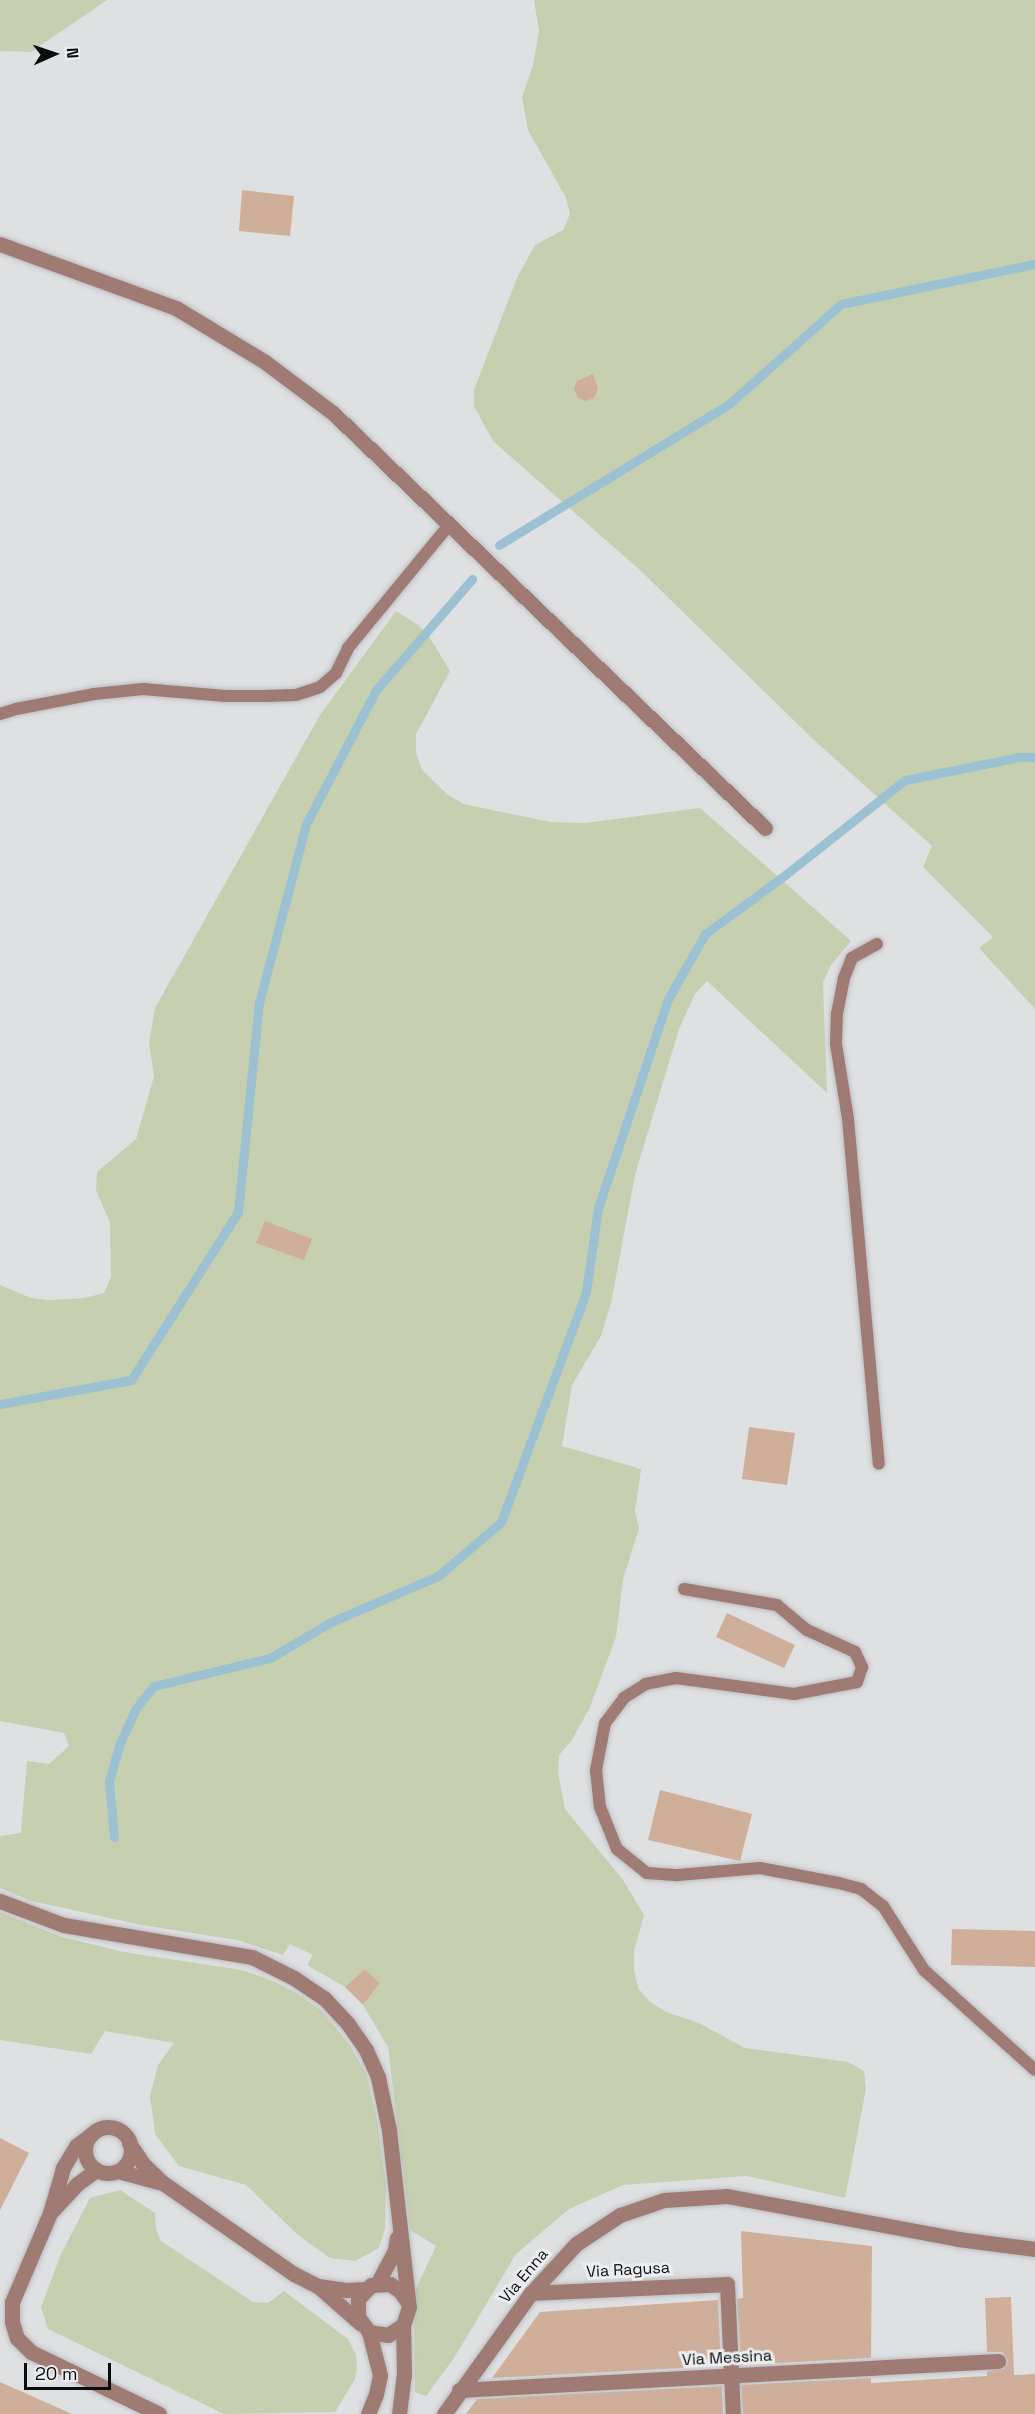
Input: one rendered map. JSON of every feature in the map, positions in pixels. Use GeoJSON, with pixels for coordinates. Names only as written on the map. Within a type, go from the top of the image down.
{"type":"FeatureCollection","features":[{"type":"Feature","properties":{"kind":"street"},"geometry":{"type":"LineString","coordinates":[[0,244],[176,308],[265,362],[333,413],[765,828]]}},
{"type":"Feature","properties":{"kind":"street"},"geometry":{"type":"LineString","coordinates":[[0,1901],[64,1925],[252,1958],[294,1978],[324,1998],[348,2024],[366,2050],[378,2077],[388,2130],[408,2314],[403,2325],[404,2375],[399,2414]]}},
{"type":"Feature","properties":{"kind":"street"},"geometry":{"type":"LineString","coordinates":[[159,2414],[31,2352],[17,2338],[12,2322],[12,2302],[50,2213],[63,2168],[76,2146],[93,2133],[107,2127],[114,2128],[126,2137],[143,2164],[163,2183],[294,2274],[318,2286],[365,2327],[388,2335],[403,2325]]}},
{"type":"Feature","properties":{"kind":"street"},"geometry":{"type":"LineString","coordinates":[[93,2133],[85,2152],[87,2159],[96,2170],[111,2173],[118,2171],[163,2183]]}},
{"type":"Feature","properties":{"kind":"street"},"geometry":{"type":"LineString","coordinates":[[118,2171],[130,2156],[129,2144]]}},
{"type":"Feature","properties":{"kind":"street"},"geometry":{"type":"LineString","coordinates":[[50,2213],[77,2184],[96,2170]]}},
{"type":"Feature","properties":{"kind":"street","name":"Via Enna"},"geometry":{"type":"LineString","coordinates":[[444,2414],[459,2390],[531,2293],[576,2244],[620,2215],[664,2200],[727,2196],[958,2239],[1035,2249]]}},
{"type":"Feature","properties":{"kind":"street"},"geometry":{"type":"LineString","coordinates":[[368,2414],[380,2375],[357,2305],[395,2250],[399,2229]]}},
{"type":"Feature","properties":{"kind":"street","name":"Via Ragusa"},"geometry":{"type":"LineString","coordinates":[[531,2293],[727,2284],[731,2376]]}},
{"type":"Feature","properties":{"kind":"street"},"geometry":{"type":"LineString","coordinates":[[318,2286],[346,2290],[372,2286],[395,2287],[407,2301]]}},
{"type":"Feature","properties":{"kind":"street","name":"Via Messina"},"geometry":{"type":"LineString","coordinates":[[459,2390],[998,2361]]}},
{"type":"Feature","properties":{"kind":"street"},"geometry":{"type":"LineString","coordinates":[[731,2376],[733,2414]]}},
{"type":"Feature","properties":{"kind":"lane"},"geometry":{"type":"LineString","coordinates":[[0,714],[94,694],[143,689],[226,696],[296,696],[320,687],[336,673],[348,648],[449,525]]}},
{"type":"Feature","properties":{"kind":"lane"},"geometry":{"type":"LineString","coordinates":[[877,944],[852,958],[844,978],[837,1013],[836,1044],[848,1119],[879,1464]]}},
{"type":"Feature","properties":{"kind":"lane"},"geometry":{"type":"LineString","coordinates":[[684,1589],[777,1605],[807,1629],[855,1652],[862,1667],[857,1682],[794,1694],[676,1678],[646,1684],[624,1698],[605,1724],[596,1770],[600,1808],[617,1850],[647,1873],[678,1875],[760,1869],[861,1889],[883,1906],[924,1970],[1035,2070]]}},
{"type":"Feature","properties":{"kind":"green space"},"geometry":{"type":"Polygon","coordinates":[[[0,0],[107,0],[31,52],[0,51],[0,0]]]}},
{"type":"Feature","properties":{"kind":"green space"},"geometry":{"type":"Polygon","coordinates":[[[534,0],[1035,0],[1035,1009],[979,948],[993,937],[923,867],[932,846],[814,740],[641,571],[493,441],[474,406],[474,390],[517,278],[535,245],[563,230],[570,214],[566,198],[528,130],[522,97],[533,65],[539,31],[534,0]]]}},
{"type":"Feature","properties":{"kind":"green space"},"geometry":{"type":"Polygon","coordinates":[[[396,611],[418,625],[430,638],[450,671],[416,734],[416,753],[422,770],[448,795],[464,804],[550,822],[585,823],[700,808],[851,941],[831,965],[823,982],[827,1093],[707,981],[695,994],[679,1029],[635,1175],[611,1303],[601,1336],[572,1385],[562,1446],[641,1469],[635,1511],[639,1528],[623,1580],[616,1637],[590,1707],[572,1740],[559,1755],[558,1773],[565,1809],[623,1880],[644,1915],[634,1951],[634,1970],[638,1988],[650,2002],[666,2012],[699,2023],[745,2048],[848,2062],[864,2071],[866,2089],[845,2198],[747,2176],[623,2185],[569,2209],[516,2254],[454,2358],[426,2396],[415,2392],[414,2293],[436,2246],[410,2230],[388,2047],[363,2005],[380,1983],[365,1969],[345,1987],[307,1965],[313,1955],[290,1944],[283,1955],[237,1940],[142,1925],[31,1901],[0,1888],[0,1836],[21,1833],[27,1761],[49,1764],[69,1746],[64,1733],[0,1721],[0,1285],[31,1298],[49,1300],[85,1298],[104,1293],[111,1277],[110,1223],[96,1190],[97,1172],[136,1139],[154,1076],[149,1043],[155,1008],[320,715],[396,611]]]}},
{"type":"Feature","properties":{"kind":"green space"},"geometry":{"type":"Polygon","coordinates":[[[0,1912],[62,1937],[124,1952],[241,1970],[266,1978],[295,1992],[322,2011],[349,2044],[366,2073],[377,2120],[386,2184],[385,2229],[379,2248],[355,2261],[330,2258],[298,2235],[246,2185],[179,2166],[155,2134],[150,2096],[158,2065],[174,2043],[105,2031],[91,2054],[0,2040],[0,1912]]]}},
{"type":"Feature","properties":{"kind":"green space"},"geometry":{"type":"Polygon","coordinates":[[[120,2190],[155,2213],[156,2229],[161,2241],[253,2302],[268,2303],[284,2291],[348,2339],[356,2355],[357,2369],[355,2379],[335,2412],[224,2414],[48,2329],[41,2307],[61,2254],[90,2198],[120,2190]]]}},
{"type":"Feature","properties":{"kind":"building"},"geometry":{"type":"Polygon","coordinates":[[[242,190],[294,196],[290,236],[239,231],[242,190]]]}},
{"type":"Feature","properties":{"kind":"building"},"geometry":{"type":"Polygon","coordinates":[[[593,374],[598,389],[594,398],[586,401],[578,398],[574,389],[577,381],[593,374]]]}},
{"type":"Feature","properties":{"kind":"building"},"geometry":{"type":"Polygon","coordinates":[[[265,1221],[312,1239],[304,1260],[256,1243],[265,1221]]]}},
{"type":"Feature","properties":{"kind":"building"},"geometry":{"type":"Polygon","coordinates":[[[749,1427],[795,1433],[787,1485],[742,1479],[749,1427]]]}},
{"type":"Feature","properties":{"kind":"building"},"geometry":{"type":"Polygon","coordinates":[[[727,1613],[795,1645],[784,1668],[716,1637],[727,1613]]]}},
{"type":"Feature","properties":{"kind":"building"},"geometry":{"type":"Polygon","coordinates":[[[660,1790],[752,1814],[740,1861],[648,1840],[660,1790]]]}},
{"type":"Feature","properties":{"kind":"building"},"geometry":{"type":"Polygon","coordinates":[[[952,1929],[1035,1931],[1035,1967],[951,1965],[952,1929]]]}},
{"type":"Feature","properties":{"kind":"building"},"geometry":{"type":"Polygon","coordinates":[[[365,1969],[380,1983],[363,2005],[345,1987],[365,1969]]]}},
{"type":"Feature","properties":{"kind":"building"},"geometry":{"type":"Polygon","coordinates":[[[0,2138],[29,2153],[0,2210],[0,2138]]]}},
{"type":"Feature","properties":{"kind":"building"},"geometry":{"type":"Polygon","coordinates":[[[741,2231],[872,2246],[871,2358],[741,2365],[737,2299],[743,2298],[741,2231]]]}},
{"type":"Feature","properties":{"kind":"building"},"geometry":{"type":"Polygon","coordinates":[[[1011,2297],[1014,2375],[1035,2374],[1035,2414],[743,2414],[741,2385],[871,2378],[871,2383],[987,2376],[987,2371],[1003,2369],[1008,2361],[1002,2352],[987,2352],[985,2298],[1011,2297]]]}},
{"type":"Feature","properties":{"kind":"building"},"geometry":{"type":"Polygon","coordinates":[[[718,2300],[721,2366],[492,2378],[540,2312],[718,2300]]]}},
{"type":"Feature","properties":{"kind":"building"},"geometry":{"type":"Polygon","coordinates":[[[0,2382],[72,2414],[0,2414],[0,2382]]]}},
{"type":"Feature","properties":{"kind":"building"},"geometry":{"type":"Polygon","coordinates":[[[722,2386],[723,2414],[466,2414],[477,2399],[722,2386]]]}},
{"type":"Feature","properties":{"kind":"waterway"},"geometry":{"type":"LineString","coordinates":[[499,545],[729,404],[841,304],[1035,264]]}},
{"type":"Feature","properties":{"kind":"waterway"},"geometry":{"type":"LineString","coordinates":[[0,1404],[131,1380],[238,1212],[259,1003],[306,824],[376,690],[472,579]]}},
{"type":"Feature","properties":{"kind":"waterway"},"geometry":{"type":"LineString","coordinates":[[114,1837],[109,1781],[119,1745],[136,1708],[154,1686],[270,1658],[331,1622],[438,1576],[501,1522],[586,1292],[598,1208],[668,999],[705,934],[785,875],[905,780],[1019,757],[1035,757]]}}]}
